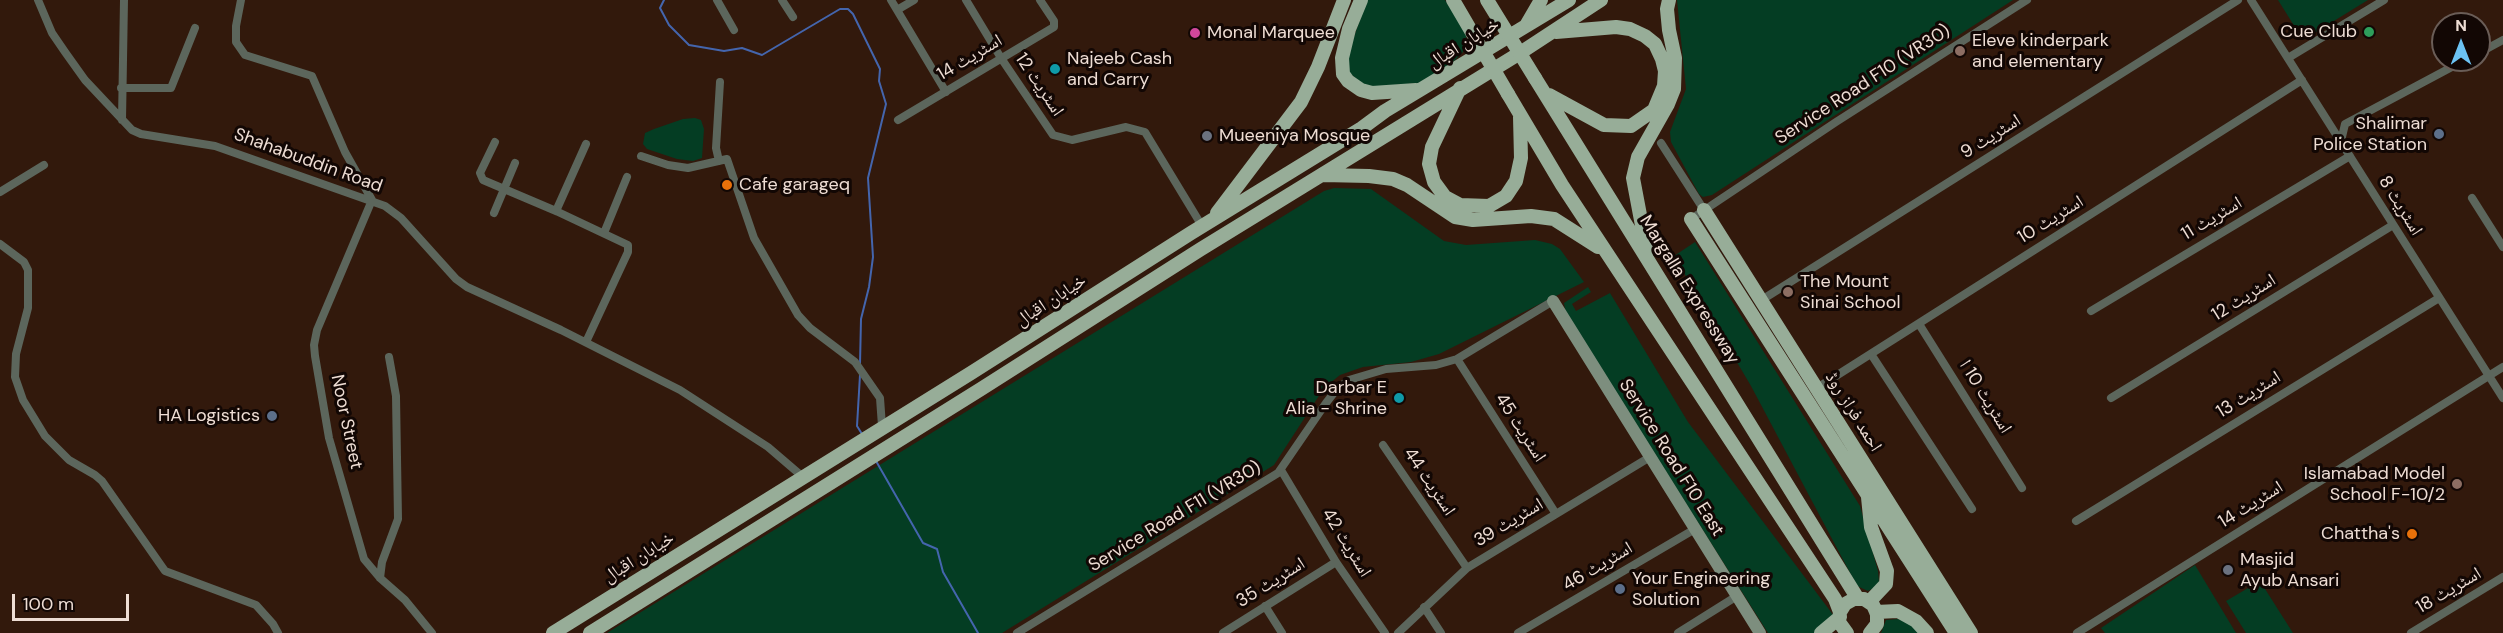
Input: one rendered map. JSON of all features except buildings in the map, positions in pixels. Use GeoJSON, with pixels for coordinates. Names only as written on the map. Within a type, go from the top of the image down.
{"type":"FeatureCollection","features":[{"type":"Feature","properties":{"kind":"main road"},"geometry":{"type":"LineString","coordinates":[[1207,223],[1301,102],[1318,67],[1344,0]]}},
{"type":"Feature","properties":{"kind":"main road"},"geometry":{"type":"LineString","coordinates":[[1361,0],[1349,29],[1342,58],[1343,74],[1348,81],[1361,90],[1372,93],[1421,90]]}},
{"type":"Feature","properties":{"kind":"main road"},"geometry":{"type":"LineString","coordinates":[[1453,0],[1520,114],[1607,253],[1835,599],[1840,614],[1839,622],[1844,632]]}},
{"type":"Feature","properties":{"kind":"main road","name":"Margalla Expressway"},"geometry":{"type":"LineString","coordinates":[[1487,0],[1868,605]]}},
{"type":"Feature","properties":{"kind":"main road"},"geometry":{"type":"LineString","coordinates":[[1526,26],[1541,0]]}},
{"type":"Feature","properties":{"kind":"main road","name":"خیابان اقبال"},"geometry":{"type":"LineString","coordinates":[[560,631],[882,426],[971,373],[1207,223],[1569,0]]}},
{"type":"Feature","properties":{"kind":"main road","name":"خیابان اقبال"},"geometry":{"type":"LineString","coordinates":[[590,633],[1601,0]]}},
{"type":"Feature","properties":{"kind":"main road"},"geometry":{"type":"LineString","coordinates":[[1649,260],[1633,178],[1638,157],[1674,89],[1675,58],[1669,30],[1667,9],[1669,0]]}},
{"type":"Feature","properties":{"kind":"main road"},"geometry":{"type":"LineString","coordinates":[[1544,93],[1604,125],[1630,126],[1654,110],[1664,86],[1665,71],[1662,59],[1655,44],[1645,36],[1630,29],[1616,27],[1552,32]]}},
{"type":"Feature","properties":{"kind":"main road"},"geometry":{"type":"LineString","coordinates":[[1460,88],[1432,147],[1429,165],[1434,182],[1445,197],[1460,205],[1489,206],[1506,196],[1516,180],[1521,158],[1520,114]]}},
{"type":"Feature","properties":{"kind":"main road"},"geometry":{"type":"LineString","coordinates":[[1323,175],[1369,176],[1393,180],[1407,185],[1455,217],[1473,220],[1530,216],[1554,219],[1607,253]]}},
{"type":"Feature","properties":{"kind":"main road","name":"احمد فراز روڈ"},"geometry":{"type":"LineString","coordinates":[[1704,210],[1817,388],[1933,584],[1956,633]]}},
{"type":"Feature","properties":{"kind":"main road","name":"احمد فراز روڈ"},"geometry":{"type":"LineString","coordinates":[[1691,219],[1867,493],[1971,633]]}},
{"type":"Feature","properties":{"kind":"main road"},"geometry":{"type":"LineString","coordinates":[[1127,274],[1137,290]]}},
{"type":"Feature","properties":{"kind":"main road"},"geometry":{"type":"LineString","coordinates":[[803,477],[815,493]]}},
{"type":"Feature","properties":{"kind":"main road"},"geometry":{"type":"LineString","coordinates":[[1867,493],[1871,527],[1887,571],[1886,584],[1868,605]]}},
{"type":"Feature","properties":{"kind":"main road"},"geometry":{"type":"LineString","coordinates":[[1821,633],[1840,614],[1845,604],[1868,605],[1898,611],[1916,621],[1927,633]]}},
{"type":"Feature","properties":{"kind":"main road"},"geometry":{"type":"LineString","coordinates":[[1868,605],[1877,624],[1870,633]]}},
{"type":"Feature","properties":{"kind":"street","name":"Shahabuddin Road"},"geometry":{"type":"LineString","coordinates":[[38,0],[52,33],[85,80],[132,130],[141,134],[215,146],[372,200],[401,218],[456,279],[467,287],[654,376],[710,408],[779,455],[803,477]]}},
{"type":"Feature","properties":{"kind":"street"},"geometry":{"type":"LineString","coordinates":[[122,120],[124,0]]}},
{"type":"Feature","properties":{"kind":"street"},"geometry":{"type":"LineString","coordinates":[[241,0],[236,26],[236,42],[245,55],[312,76],[345,152],[372,200]]}},
{"type":"Feature","properties":{"kind":"street"},"geometry":{"type":"LineString","coordinates":[[717,0],[734,30]]}},
{"type":"Feature","properties":{"kind":"street"},"geometry":{"type":"LineString","coordinates":[[782,0],[794,17]]}},
{"type":"Feature","properties":{"kind":"street"},"geometry":{"type":"LineString","coordinates":[[891,0],[946,92]]}},
{"type":"Feature","properties":{"kind":"street"},"geometry":{"type":"LineString","coordinates":[[897,10],[914,0]]}},
{"type":"Feature","properties":{"kind":"street","name":"اسٹریٹ 12"},"geometry":{"type":"LineString","coordinates":[[966,0],[1001,58],[1053,135],[1072,140],[1125,127],[1145,132],[1207,223]]}},
{"type":"Feature","properties":{"kind":"street","name":"اسٹریٹ 14"},"geometry":{"type":"LineString","coordinates":[[898,120],[1054,27],[1054,21],[1040,0]]}},
{"type":"Feature","properties":{"kind":"street","name":"Service Road F10 (VR30)"},"geometry":{"type":"LineString","coordinates":[[1691,219],[2027,0]]}},
{"type":"Feature","properties":{"kind":"street","name":"اسٹریٹ 9"},"geometry":{"type":"LineString","coordinates":[[1760,301],[2238,0]]}},
{"type":"Feature","properties":{"kind":"street","name":"اسٹریٹ 8"},"geometry":{"type":"LineString","coordinates":[[2251,0],[2503,398]]}},
{"type":"Feature","properties":{"kind":"street"},"geometry":{"type":"LineString","coordinates":[[2288,58],[2384,0]]}},
{"type":"Feature","properties":{"kind":"street"},"geometry":{"type":"LineString","coordinates":[[121,88],[171,88],[195,28]]}},
{"type":"Feature","properties":{"kind":"street"},"geometry":{"type":"LineString","coordinates":[[2341,141],[2345,124],[2442,72]]}},
{"type":"Feature","properties":{"kind":"street","name":"اسٹریٹ 10"},"geometry":{"type":"LineString","coordinates":[[1817,388],[2302,80]]}},
{"type":"Feature","properties":{"kind":"street"},"geometry":{"type":"LineString","coordinates":[[719,161],[716,148],[720,82]]}},
{"type":"Feature","properties":{"kind":"street"},"geometry":{"type":"LineString","coordinates":[[495,142],[481,177],[504,191],[556,211],[628,245],[628,252],[586,342]]}},
{"type":"Feature","properties":{"kind":"street"},"geometry":{"type":"LineString","coordinates":[[1661,142],[1704,210]]}},
{"type":"Feature","properties":{"kind":"street"},"geometry":{"type":"LineString","coordinates":[[556,211],[586,144]]}},
{"type":"Feature","properties":{"kind":"street"},"geometry":{"type":"LineString","coordinates":[[641,156],[688,168],[727,159],[754,238],[798,315],[810,328],[855,362],[880,398],[882,426]]}},
{"type":"Feature","properties":{"kind":"street","name":"اسٹریٹ 11"},"geometry":{"type":"LineString","coordinates":[[2091,311],[2350,156]]}},
{"type":"Feature","properties":{"kind":"street"},"geometry":{"type":"LineString","coordinates":[[494,213],[515,163]]}},
{"type":"Feature","properties":{"kind":"street"},"geometry":{"type":"LineString","coordinates":[[0,192],[44,165]]}},
{"type":"Feature","properties":{"kind":"street"},"geometry":{"type":"LineString","coordinates":[[604,233],[627,177]]}},
{"type":"Feature","properties":{"kind":"street"},"geometry":{"type":"LineString","coordinates":[[2472,198],[2503,247]]}},
{"type":"Feature","properties":{"kind":"street","name":"Noor Street"},"geometry":{"type":"LineString","coordinates":[[372,200],[317,330],[314,345],[329,438],[364,559],[380,578],[405,600],[432,633]]}},
{"type":"Feature","properties":{"kind":"street","name":"اسٹریٹ 12"},"geometry":{"type":"LineString","coordinates":[[2111,398],[2393,225]]}},
{"type":"Feature","properties":{"kind":"street"},"geometry":{"type":"LineString","coordinates":[[0,244],[24,262],[28,270],[28,308],[16,354],[15,376],[23,400],[45,436],[69,460],[102,481],[165,571],[256,605],[278,633]]}},
{"type":"Feature","properties":{"kind":"street","name":"اسٹریٹ 13"},"geometry":{"type":"LineString","coordinates":[[2076,521],[2439,298]]}},
{"type":"Feature","properties":{"kind":"street","name":"Service Road F11 (VR30)"},"geometry":{"type":"LineString","coordinates":[[1017,633],[1281,470],[1326,403],[1337,389],[1349,380],[1386,369],[1436,365],[1457,359],[1553,301]]}},
{"type":"Feature","properties":{"kind":"street","name":"Service Road F10 East"},"geometry":{"type":"LineString","coordinates":[[1553,301],[1760,633]]}},
{"type":"Feature","properties":{"kind":"street","name":"اسٹریٹ 10 ا"},"geometry":{"type":"LineString","coordinates":[[1919,324],[2022,488]]}},
{"type":"Feature","properties":{"kind":"street"},"geometry":{"type":"LineString","coordinates":[[1871,354],[1972,509]]}},
{"type":"Feature","properties":{"kind":"street"},"geometry":{"type":"LineString","coordinates":[[380,578],[382,562],[398,519],[396,396],[389,357]]}},
{"type":"Feature","properties":{"kind":"street","name":"اسٹریٹ 45"},"geometry":{"type":"LineString","coordinates":[[1457,359],[1556,514]]}},
{"type":"Feature","properties":{"kind":"street","name":"اسٹریٹ 14"},"geometry":{"type":"LineString","coordinates":[[2077,633],[2503,367]]}},
{"type":"Feature","properties":{"kind":"street","name":"اسٹریٹ 44"},"geometry":{"type":"LineString","coordinates":[[1383,445],[1467,568]]}},
{"type":"Feature","properties":{"kind":"street","name":"اسٹریٹ 39"},"geometry":{"type":"LineString","coordinates":[[1398,633],[1467,568],[1650,458]]}},
{"type":"Feature","properties":{"kind":"street","name":"اسٹریٹ 42"},"geometry":{"type":"LineString","coordinates":[[1281,470],[1336,561],[1385,633]]}},
{"type":"Feature","properties":{"kind":"street","name":"اسٹریٹ 46"},"geometry":{"type":"LineString","coordinates":[[1518,633],[1695,529]]}},
{"type":"Feature","properties":{"kind":"street","name":"اسٹریٹ 35"},"geometry":{"type":"LineString","coordinates":[[1223,633],[1336,561]]}},
{"type":"Feature","properties":{"kind":"street","name":"اسٹریٹ 18"},"geometry":{"type":"LineString","coordinates":[[2412,633],[2503,577]]}},
{"type":"Feature","properties":{"kind":"street"},"geometry":{"type":"LineString","coordinates":[[1678,633],[1737,596]]}},
{"type":"Feature","properties":{"kind":"street"},"geometry":{"type":"LineString","coordinates":[[1265,606],[1282,633]]}},
{"type":"Feature","properties":{"kind":"street"},"geometry":{"type":"LineString","coordinates":[[1424,607],[1440,633]]}},
{"type":"Feature","properties":{"kind":"green space"},"geometry":{"type":"Polygon","coordinates":[[[1367,0],[1445,0],[1467,32],[1463,52],[1451,64],[1419,83],[1371,87],[1363,84],[1348,72],[1346,59],[1367,0]]]}},
{"type":"Feature","properties":{"kind":"green space"},"geometry":{"type":"Polygon","coordinates":[[[1677,0],[2013,0],[1712,195],[1703,197],[1699,194],[1671,142],[1670,132],[1686,89],[1677,0]]]}},
{"type":"Feature","properties":{"kind":"green space"},"geometry":{"type":"Polygon","coordinates":[[[2278,0],[2368,0],[2303,40],[2278,0]]]}},
{"type":"Feature","properties":{"kind":"green space"},"geometry":{"type":"Polygon","coordinates":[[[683,119],[701,120],[704,129],[702,158],[693,161],[677,159],[647,149],[643,144],[645,133],[683,119]]]}},
{"type":"Feature","properties":{"kind":"green space"},"geometry":{"type":"Polygon","coordinates":[[[1334,188],[1371,189],[1444,241],[1466,245],[1535,240],[1552,244],[1560,249],[1584,282],[1439,354],[1411,362],[1363,367],[1340,375],[1324,388],[1274,465],[1002,633],[607,633],[1324,191],[1334,188]]]}},
{"type":"Feature","properties":{"kind":"green space"},"geometry":{"type":"Polygon","coordinates":[[[1695,242],[1860,506],[1878,571],[1879,582],[1876,587],[1868,591],[1857,586],[1751,386],[1674,256],[1695,242]]]}},
{"type":"Feature","properties":{"kind":"green space"},"geometry":{"type":"Polygon","coordinates":[[[1588,287],[1591,292],[1572,304],[1576,311],[1610,293],[1688,422],[1834,616],[1815,633],[1768,633],[1566,314],[1564,303],[1588,287]]]}},
{"type":"Feature","properties":{"kind":"green space"},"geometry":{"type":"Polygon","coordinates":[[[2195,565],[2236,633],[2105,633],[2101,628],[2195,565]]]}},
{"type":"Feature","properties":{"kind":"green space"},"geometry":{"type":"Polygon","coordinates":[[[2260,581],[2293,633],[2246,633],[2226,601],[2260,581]]]}},
{"type":"Feature","properties":{"kind":"green space"},"geometry":{"type":"Polygon","coordinates":[[[1898,619],[1914,625],[1922,633],[1881,633],[1886,620],[1898,619]]]}},
{"type":"Feature","properties":{"kind":"waterway"},"geometry":{"type":"LineString","coordinates":[[664,0],[660,8],[669,25],[689,45],[724,51],[742,48],[762,55],[840,9],[848,9],[853,14],[880,69],[879,81],[886,104],[868,178],[873,257],[861,319],[860,364]]}},
{"type":"Feature","properties":{"kind":"waterway"},"geometry":{"type":"LineString","coordinates":[[860,375],[857,426],[862,434]]}},
{"type":"Feature","properties":{"kind":"waterway"},"geometry":{"type":"LineString","coordinates":[[876,461],[923,543],[937,549],[943,572],[978,633]]}},
{"type":"Feature","properties":{"kind":"place","name":"Cue Club"},"geometry":{"type":"Point","coordinates":[2369,32]}},
{"type":"Feature","properties":{"kind":"place","name":"Monal Marquee"},"geometry":{"type":"Point","coordinates":[1195,33]}},
{"type":"Feature","properties":{"kind":"place","name":"Eleve kinderpark and elementary"},"geometry":{"type":"Point","coordinates":[1960,51]}},
{"type":"Feature","properties":{"kind":"place","name":"Najeeb Cash and Carry"},"geometry":{"type":"Point","coordinates":[1055,69]}},
{"type":"Feature","properties":{"kind":"place","name":"Shalimar Police Station"},"geometry":{"type":"Point","coordinates":[2439,134]}},
{"type":"Feature","properties":{"kind":"place","name":"Mueeniya Mosque"},"geometry":{"type":"Point","coordinates":[1207,136]}},
{"type":"Feature","properties":{"kind":"place","name":"Cafe garageq"},"geometry":{"type":"Point","coordinates":[727,185]}},
{"type":"Feature","properties":{"kind":"place","name":"The Mount Sinai School"},"geometry":{"type":"Point","coordinates":[1788,292]}},
{"type":"Feature","properties":{"kind":"place","name":"Darbar E Alia - Shrine"},"geometry":{"type":"Point","coordinates":[1399,398]}},
{"type":"Feature","properties":{"kind":"place","name":"HA Logistics"},"geometry":{"type":"Point","coordinates":[272,416]}},
{"type":"Feature","properties":{"kind":"place","name":"Islamabad Model School F-10/2"},"geometry":{"type":"Point","coordinates":[2457,484]}},
{"type":"Feature","properties":{"kind":"place","name":"Chattha's"},"geometry":{"type":"Point","coordinates":[2412,534]}},
{"type":"Feature","properties":{"kind":"place","name":"Masjid Ayub Ansari"},"geometry":{"type":"Point","coordinates":[2228,570]}},
{"type":"Feature","properties":{"kind":"place","name":"Your Engineering Solution"},"geometry":{"type":"Point","coordinates":[1620,589]}}]}
